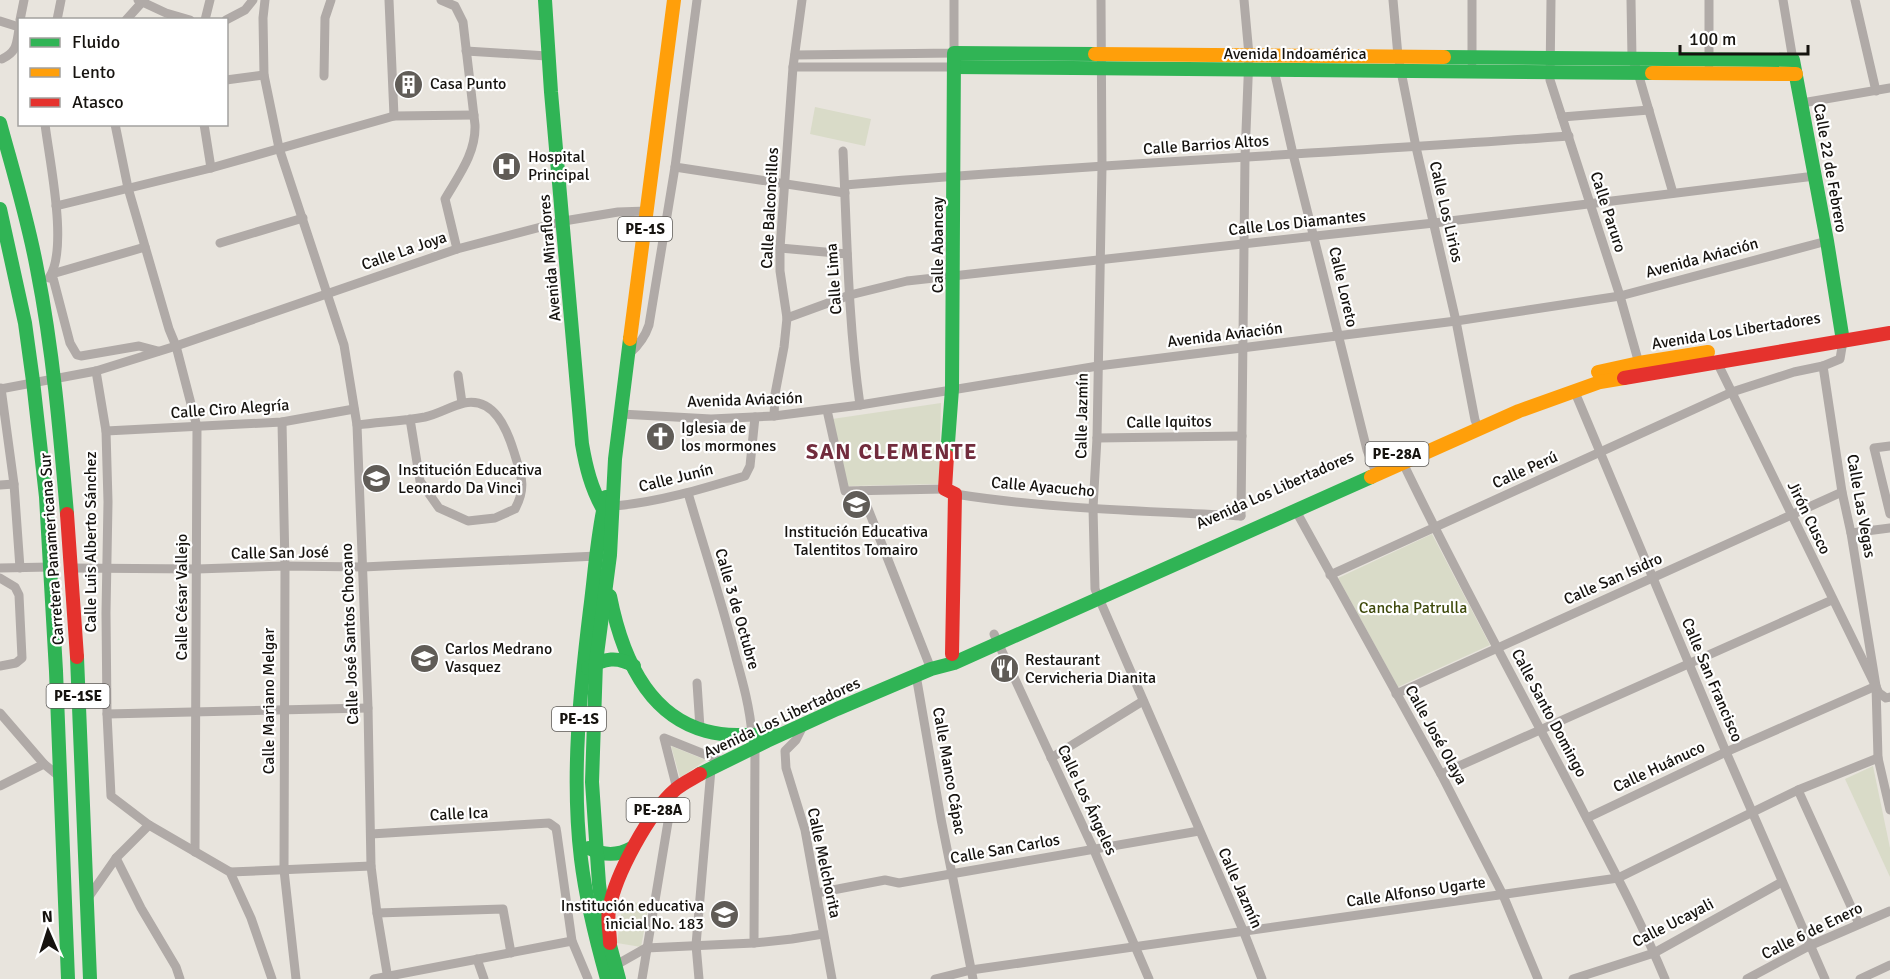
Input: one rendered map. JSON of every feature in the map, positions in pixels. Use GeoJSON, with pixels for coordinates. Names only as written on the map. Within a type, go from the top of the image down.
{"type":"FeatureCollection","features":[{"type":"Feature","properties":{"kind":"main road","name":"Avenida Miraflores"},"geometry":{"type":"LineString","coordinates":[[545,0],[547,56],[584,445],[595,500],[608,508]]}},
{"type":"Feature","properties":{"kind":"main road","name":"PE-1S"},"geometry":{"type":"LineString","coordinates":[[607,979],[589,908],[580,843],[577,783],[582,672],[597,556],[608,508],[615,459],[674,0]]}},
{"type":"Feature","properties":{"kind":"main road","name":"Avenida Indoamérica"},"geometry":{"type":"LineString","coordinates":[[954,53],[1794,60]]}},
{"type":"Feature","properties":{"kind":"main road","name":"Calle Abancay"},"geometry":{"type":"LineString","coordinates":[[952,654],[950,492],[955,176],[954,53]]}},
{"type":"Feature","properties":{"kind":"main road","name":"Calle 22 de Febrero"},"geometry":{"type":"LineString","coordinates":[[1794,60],[1842,336]]}},
{"type":"Feature","properties":{"kind":"main road","name":"Avenida Indoamérica"},"geometry":{"type":"LineString","coordinates":[[954,67],[1796,74]]}},
{"type":"Feature","properties":{"kind":"main road","name":"Carretera Panamericana Sur"},"geometry":{"type":"LineString","coordinates":[[0,123],[41,289],[59,412],[72,568],[90,979]]}},
{"type":"Feature","properties":{"kind":"main road","name":"Carretera Panamericana Sur"},"geometry":{"type":"LineString","coordinates":[[0,209],[19,294],[38,416],[50,567],[68,979]]}},
{"type":"Feature","properties":{"kind":"main road","name":"Avenida Los Libertadores"},"geometry":{"type":"LineString","coordinates":[[1245,523],[1296,511],[1560,384],[1598,372],[1717,362],[1842,336],[1890,323]]}},
{"type":"Feature","properties":{"kind":"main road","name":"Avenida Los Libertadores"},"geometry":{"type":"LineString","coordinates":[[931,669],[952,654],[996,639],[1097,594],[1245,523],[1375,471],[1403,463],[1477,424],[1574,390],[1640,369],[1842,336],[1890,333]]}},
{"type":"Feature","properties":{"kind":"main road","name":"PE-1S"},"geometry":{"type":"LineString","coordinates":[[608,508],[608,577],[596,662],[592,782],[604,923],[619,979]]}},
{"type":"Feature","properties":{"kind":"main road"},"geometry":{"type":"LineString","coordinates":[[608,577],[612,611],[634,666],[655,701],[678,719],[707,731],[751,744]]}},
{"type":"Feature","properties":{"kind":"main road","name":"Avenida Los Libertadores"},"geometry":{"type":"LineString","coordinates":[[610,943],[609,923],[612,899],[633,849],[665,800],[677,789],[725,762],[751,744],[804,724],[931,669],[954,663],[996,639]]}},
{"type":"Feature","properties":{"kind":"main road"},"geometry":{"type":"LineString","coordinates":[[582,672],[601,660],[618,659],[634,666]]}},
{"type":"Feature","properties":{"kind":"main road"},"geometry":{"type":"LineString","coordinates":[[580,843],[604,855],[615,855],[633,849]]}},
{"type":"Feature","properties":{"kind":"street"},"geometry":{"type":"LineString","coordinates":[[20,18],[24,0]]}},
{"type":"Feature","properties":{"kind":"street"},"geometry":{"type":"LineString","coordinates":[[58,18],[62,0]]}},
{"type":"Feature","properties":{"kind":"street"},"geometry":{"type":"LineString","coordinates":[[206,18],[210,0]]}},
{"type":"Feature","properties":{"kind":"street"},"geometry":{"type":"LineString","coordinates":[[228,20],[245,10],[254,0]]}},
{"type":"Feature","properties":{"kind":"street","name":"Calle José Santos Chocano"},"geometry":{"type":"LineString","coordinates":[[265,0],[264,75],[279,148],[344,345],[357,425],[368,708],[371,866],[388,978]]}},
{"type":"Feature","properties":{"kind":"street"},"geometry":{"type":"LineString","coordinates":[[324,76],[325,18],[331,0]]}},
{"type":"Feature","properties":{"kind":"street"},"geometry":{"type":"LineString","coordinates":[[388,0],[394,116]]}},
{"type":"Feature","properties":{"kind":"street"},"geometry":{"type":"LineString","coordinates":[[441,0],[455,6],[463,22],[476,138],[473,150],[445,199],[456,249]]}},
{"type":"Feature","properties":{"kind":"street"},"geometry":{"type":"LineString","coordinates":[[629,355],[639,345],[649,325],[675,167],[697,0]]}},
{"type":"Feature","properties":{"kind":"street","name":"Calle Balconcillos"},"geometry":{"type":"LineString","coordinates":[[774,416],[775,394],[787,318],[780,271],[780,249],[795,55],[802,0]]}},
{"type":"Feature","properties":{"kind":"street","name":"Calle Abancay"},"geometry":{"type":"LineString","coordinates":[[954,0],[954,53]]}},
{"type":"Feature","properties":{"kind":"street","name":"Calle Jazmín"},"geometry":{"type":"LineString","coordinates":[[1101,0],[1102,167],[1097,438],[1093,508],[1097,594],[1243,930],[1262,979]]}},
{"type":"Feature","properties":{"kind":"street"},"geometry":{"type":"LineString","coordinates":[[1244,0],[1249,55],[1242,349],[1245,523]]}},
{"type":"Feature","properties":{"kind":"street","name":"Calle Los Lirios"},"geometry":{"type":"LineString","coordinates":[[1393,0],[1398,56],[1416,147],[1477,424]]}},
{"type":"Feature","properties":{"kind":"street"},"geometry":{"type":"LineString","coordinates":[[1472,0],[1472,72]]}},
{"type":"Feature","properties":{"kind":"street","name":"Calle Paruro"},"geometry":{"type":"LineString","coordinates":[[1551,0],[1550,80],[1620,296],[1640,369]]}},
{"type":"Feature","properties":{"kind":"street"},"geometry":{"type":"LineString","coordinates":[[1631,0],[1632,58],[1673,193]]}},
{"type":"Feature","properties":{"kind":"street"},"geometry":{"type":"LineString","coordinates":[[1709,0],[1709,74]]}},
{"type":"Feature","properties":{"kind":"street","name":"Calle 22 de Febrero"},"geometry":{"type":"LineString","coordinates":[[1783,0],[1794,60]]}},
{"type":"Feature","properties":{"kind":"street"},"geometry":{"type":"LineString","coordinates":[[1855,0],[1876,91]]}},
{"type":"Feature","properties":{"kind":"street"},"geometry":{"type":"LineString","coordinates":[[127,18],[142,1],[182,18]]}},
{"type":"Feature","properties":{"kind":"street"},"geometry":{"type":"LineString","coordinates":[[0,21],[18,25]]}},
{"type":"Feature","properties":{"kind":"street"},"geometry":{"type":"LineString","coordinates":[[2,59],[14,51],[18,30]]}},
{"type":"Feature","properties":{"kind":"street"},"geometry":{"type":"LineString","coordinates":[[466,51],[547,56]]}},
{"type":"Feature","properties":{"kind":"street","name":"Avenida Indoamérica"},"geometry":{"type":"LineString","coordinates":[[795,55],[954,53]]}},
{"type":"Feature","properties":{"kind":"street","name":"Avenida Indoamérica"},"geometry":{"type":"LineString","coordinates":[[794,67],[954,67]]}},
{"type":"Feature","properties":{"kind":"street","name":"Calle Loreto"},"geometry":{"type":"LineString","coordinates":[[1274,70],[1293,154],[1375,471]]}},
{"type":"Feature","properties":{"kind":"street"},"geometry":{"type":"LineString","coordinates":[[228,80],[264,75]]}},
{"type":"Feature","properties":{"kind":"street"},"geometry":{"type":"LineString","coordinates":[[1802,103],[1890,88]]}},
{"type":"Feature","properties":{"kind":"street"},"geometry":{"type":"LineString","coordinates":[[1562,117],[1649,110]]}},
{"type":"Feature","properties":{"kind":"street"},"geometry":{"type":"LineString","coordinates":[[56,206],[211,168],[394,116],[474,115]]}},
{"type":"Feature","properties":{"kind":"street"},"geometry":{"type":"LineString","coordinates":[[41,289],[52,274],[57,249],[55,185],[45,126]]}},
{"type":"Feature","properties":{"kind":"street","name":"Calle César Vallejo"},"geometry":{"type":"LineString","coordinates":[[115,126],[128,188],[176,346],[197,427],[195,852]]}},
{"type":"Feature","properties":{"kind":"street"},"geometry":{"type":"LineString","coordinates":[[204,126],[211,168]]}},
{"type":"Feature","properties":{"kind":"street","name":"Calle Barrios Altos"},"geometry":{"type":"LineString","coordinates":[[675,167],[786,184],[845,189],[955,176],[1569,136]]}},
{"type":"Feature","properties":{"kind":"street","name":"Calle Lima"},"geometry":{"type":"LineString","coordinates":[[843,151],[853,358],[860,405]]}},
{"type":"Feature","properties":{"kind":"street","name":"Calle Los Diamantes"},"geometry":{"type":"LineString","coordinates":[[787,318],[850,295],[907,280],[1434,223],[1815,176]]}},
{"type":"Feature","properties":{"kind":"street","name":"Calle La Joya"},"geometry":{"type":"LineString","coordinates":[[0,388],[96,370],[176,346],[456,249],[564,221],[618,212],[647,211]]}},
{"type":"Feature","properties":{"kind":"street"},"geometry":{"type":"LineString","coordinates":[[220,243],[303,218]]}},
{"type":"Feature","properties":{"kind":"street","name":"Avenida Aviación"},"geometry":{"type":"LineString","coordinates":[[621,414],[711,419],[774,416],[860,405],[1098,366],[1456,321],[1620,296],[1827,241]]}},
{"type":"Feature","properties":{"kind":"street"},"geometry":{"type":"LineString","coordinates":[[52,274],[145,247]]}},
{"type":"Feature","properties":{"kind":"street"},"geometry":{"type":"LineString","coordinates":[[780,249],[847,254]]}},
{"type":"Feature","properties":{"kind":"street"},"geometry":{"type":"LineString","coordinates":[[52,274],[70,343],[77,355],[139,346],[158,351]]}},
{"type":"Feature","properties":{"kind":"street"},"geometry":{"type":"LineString","coordinates":[[1823,366],[1840,359],[1842,336]]}},
{"type":"Feature","properties":{"kind":"street","name":"Jirón Cusco"},"geometry":{"type":"LineString","coordinates":[[1717,362],[1876,686]]}},
{"type":"Feature","properties":{"kind":"street","name":"Calle Perú"},"geometry":{"type":"LineString","coordinates":[[1330,575],[1732,392],[1794,372],[1823,366]]}},
{"type":"Feature","properties":{"kind":"street","name":"Calle Las Vegas"},"geometry":{"type":"LineString","coordinates":[[1823,366],[1842,492],[1876,686],[1878,758],[1890,808]]}},
{"type":"Feature","properties":{"kind":"street","name":"Calle Luis Alberto Sánchez"},"geometry":{"type":"LineString","coordinates":[[96,370],[106,431],[107,714],[111,796],[149,825]]}},
{"type":"Feature","properties":{"kind":"street"},"geometry":{"type":"LineString","coordinates":[[458,375],[462,404]]}},
{"type":"Feature","properties":{"kind":"street"},"geometry":{"type":"LineString","coordinates":[[0,388],[14,484],[20,568]]}},
{"type":"Feature","properties":{"kind":"street","name":"Calle San Francisco"},"geometry":{"type":"LineString","coordinates":[[1574,390],[1726,752],[1825,979]]}},
{"type":"Feature","properties":{"kind":"street"},"geometry":{"type":"LineString","coordinates":[[357,425],[410,419],[443,412],[468,402],[490,407],[499,418],[513,448],[521,476],[523,490],[515,509],[495,518],[468,521],[439,507],[420,481],[410,419]]}},
{"type":"Feature","properties":{"kind":"street","name":"Calle Ciro Alegría"},"geometry":{"type":"LineString","coordinates":[[106,431],[282,422],[354,409]]}},
{"type":"Feature","properties":{"kind":"street","name":"Calle Ayacucho"},"geometry":{"type":"LineString","coordinates":[[827,410],[844,491],[950,492],[1245,523]]}},
{"type":"Feature","properties":{"kind":"street","name":"Calle Junín"},"geometry":{"type":"LineString","coordinates":[[608,508],[688,493],[745,476],[750,466],[755,417]]}},
{"type":"Feature","properties":{"kind":"street","name":"Calle Mariano Melgar"},"geometry":{"type":"LineString","coordinates":[[282,422],[285,567],[284,870],[296,979]]}},
{"type":"Feature","properties":{"kind":"street","name":"Calle Iquitos"},"geometry":{"type":"LineString","coordinates":[[1097,438],[1242,436]]}},
{"type":"Feature","properties":{"kind":"street"},"geometry":{"type":"LineString","coordinates":[[1890,446],[1874,448],[1890,514]]}},
{"type":"Feature","properties":{"kind":"street","name":"Calle Santo Domingo"},"geometry":{"type":"LineString","coordinates":[[1403,463],[1434,528],[1618,878],[1665,979]]}},
{"type":"Feature","properties":{"kind":"street"},"geometry":{"type":"LineString","coordinates":[[0,485],[14,484]]}},
{"type":"Feature","properties":{"kind":"street"},"geometry":{"type":"LineString","coordinates":[[861,490],[931,669]]}},
{"type":"Feature","properties":{"kind":"street","name":"Calle San Isidro"},"geometry":{"type":"LineString","coordinates":[[1396,694],[1842,492]]}},
{"type":"Feature","properties":{"kind":"street","name":"Calle 3 de Octubre"},"geometry":{"type":"LineString","coordinates":[[688,493],[715,578],[751,717],[754,943]]}},
{"type":"Feature","properties":{"kind":"street","name":"Calle José Olaya"},"geometry":{"type":"LineString","coordinates":[[1296,511],[1441,774],[1503,895],[1538,979]]}},
{"type":"Feature","properties":{"kind":"street"},"geometry":{"type":"LineString","coordinates":[[1851,533],[1890,528]]}},
{"type":"Feature","properties":{"kind":"street","name":"Calle San José"},"geometry":{"type":"LineString","coordinates":[[72,568],[363,567],[597,556]]}},
{"type":"Feature","properties":{"kind":"street"},"geometry":{"type":"LineString","coordinates":[[0,568],[50,567]]}},
{"type":"Feature","properties":{"kind":"street"},"geometry":{"type":"LineString","coordinates":[[0,578],[15,587],[19,595],[22,658],[16,663],[0,666]]}},
{"type":"Feature","properties":{"kind":"street"},"geometry":{"type":"LineString","coordinates":[[1441,774],[1832,600]]}},
{"type":"Feature","properties":{"kind":"street","name":"Calle Los Ángeles"},"geometry":{"type":"LineString","coordinates":[[996,639],[1093,848],[1149,979]]}},
{"type":"Feature","properties":{"kind":"street","name":"Calle Manco Cápac"},"geometry":{"type":"LineString","coordinates":[[916,675],[972,975]]}},
{"type":"Feature","properties":{"kind":"street"},"geometry":{"type":"LineString","coordinates":[[697,682],[700,728]]}},
{"type":"Feature","properties":{"kind":"street"},"geometry":{"type":"LineString","coordinates":[[1876,686],[1879,693],[1886,698],[1890,697]]}},
{"type":"Feature","properties":{"kind":"street","name":"Calle Huánuco"},"geometry":{"type":"LineString","coordinates":[[1587,818],[1726,752],[1876,686]]}},
{"type":"Feature","properties":{"kind":"street"},"geometry":{"type":"LineString","coordinates":[[1051,758],[1143,701]]}},
{"type":"Feature","properties":{"kind":"street"},"geometry":{"type":"LineString","coordinates":[[107,714],[368,708]]}},
{"type":"Feature","properties":{"kind":"street"},"geometry":{"type":"LineString","coordinates":[[0,713],[44,764],[60,777]]}},
{"type":"Feature","properties":{"kind":"street","name":"Calle Melchorita"},"geometry":{"type":"LineString","coordinates":[[804,724],[796,740],[785,751],[786,768],[805,830],[832,979]]}},
{"type":"Feature","properties":{"kind":"street"},"geometry":{"type":"LineString","coordinates":[[677,789],[664,738],[725,762]]}},
{"type":"Feature","properties":{"kind":"street","name":"Calle Alfonso Ugarte"},"geometry":{"type":"LineString","coordinates":[[935,979],[972,975],[1243,930],[1618,878],[1798,790],[1878,758]]}},
{"type":"Feature","properties":{"kind":"street"},"geometry":{"type":"LineString","coordinates":[[0,786],[44,764]]}},
{"type":"Feature","properties":{"kind":"street"},"geometry":{"type":"LineString","coordinates":[[699,979],[696,945],[711,769]]}},
{"type":"Feature","properties":{"kind":"street"},"geometry":{"type":"LineString","coordinates":[[1798,790],[1858,924]]}},
{"type":"Feature","properties":{"kind":"street"},"geometry":{"type":"LineString","coordinates":[[642,979],[668,822],[669,812],[665,800]]}},
{"type":"Feature","properties":{"kind":"street","name":"Calle Ica"},"geometry":{"type":"LineString","coordinates":[[371,834],[549,824],[556,828],[572,941]]}},
{"type":"Feature","properties":{"kind":"street"},"geometry":{"type":"LineString","coordinates":[[86,901],[116,858],[149,825],[230,872],[371,866]]}},
{"type":"Feature","properties":{"kind":"street","name":"Calle San Carlos"},"geometry":{"type":"LineString","coordinates":[[817,893],[885,880],[899,883],[1199,831]]}},
{"type":"Feature","properties":{"kind":"street"},"geometry":{"type":"LineString","coordinates":[[116,858],[141,908],[176,967],[180,979]]}},
{"type":"Feature","properties":{"kind":"street"},"geometry":{"type":"LineString","coordinates":[[230,872],[251,918],[272,979]]}},
{"type":"Feature","properties":{"kind":"street","name":"Calle Ucayali"},"geometry":{"type":"LineString","coordinates":[[1573,979],[1654,953],[1782,882]]}},
{"type":"Feature","properties":{"kind":"street"},"geometry":{"type":"LineString","coordinates":[[377,913],[503,909],[510,953]]}},
{"type":"Feature","properties":{"kind":"street","name":"Calle 6 de Enero"},"geometry":{"type":"LineString","coordinates":[[1747,979],[1809,946],[1890,911]]}},
{"type":"Feature","properties":{"kind":"street"},"geometry":{"type":"LineString","coordinates":[[616,965],[646,948],[754,943],[823,934]]}},
{"type":"Feature","properties":{"kind":"street"},"geometry":{"type":"LineString","coordinates":[[374,979],[572,941],[588,979]]}},
{"type":"Feature","properties":{"kind":"street"},"geometry":{"type":"LineString","coordinates":[[477,959],[484,979]]}},
{"type":"Feature","properties":{"kind":"street"},"geometry":{"type":"LineString","coordinates":[[1860,979],[1890,965]]}},
{"type":"Feature","properties":{"kind":"green space"},"geometry":{"type":"Polygon","coordinates":[[[815,107],[871,119],[865,146],[810,134],[815,107]]]}},
{"type":"Feature","properties":{"kind":"green space"},"geometry":{"type":"Polygon","coordinates":[[[941,403],[939,484],[848,486],[832,419],[941,403]]]}},
{"type":"Feature","properties":{"kind":"green space","name":"Cancha Patrulla"},"geometry":{"type":"Polygon","coordinates":[[[1432,534],[1490,645],[1398,687],[1338,578],[1432,534]]]}},
{"type":"Feature","properties":{"kind":"green space"},"geometry":{"type":"Polygon","coordinates":[[[671,746],[706,760],[680,778],[671,746]]]}},
{"type":"Feature","properties":{"kind":"green space"},"geometry":{"type":"Polygon","coordinates":[[[1873,766],[1890,848],[1890,877],[1845,779],[1873,766]]]}},
{"type":"Feature","properties":{"kind":"green space"},"geometry":{"type":"Polygon","coordinates":[[[623,901],[649,904],[641,947],[617,943],[623,901]]]}},
{"type":"Feature","properties":{"kind":"traffic: fast"},"geometry":{"type":"LineString","coordinates":[[545,0],[582,444],[595,493],[603,509]]}},
{"type":"Feature","properties":{"kind":"traffic: fast"},"geometry":{"type":"LineString","coordinates":[[947,456],[952,389],[954,53],[1095,54]]}},
{"type":"Feature","properties":{"kind":"traffic: fast"},"geometry":{"type":"LineString","coordinates":[[1444,57],[1793,60],[1843,341]]}},
{"type":"Feature","properties":{"kind":"traffic: fast"},"geometry":{"type":"LineString","coordinates":[[954,67],[1652,73]]}},
{"type":"Feature","properties":{"kind":"traffic: fast"},"geometry":{"type":"LineString","coordinates":[[0,123],[29,232],[43,299],[67,514]]}},
{"type":"Feature","properties":{"kind":"traffic: fast"},"geometry":{"type":"LineString","coordinates":[[0,209],[25,323],[46,497],[56,671],[68,979]]}},
{"type":"Feature","properties":{"kind":"traffic: fast"},"geometry":{"type":"LineString","coordinates":[[619,979],[604,923],[592,782],[596,662],[610,555],[615,459],[630,339]]}},
{"type":"Feature","properties":{"kind":"traffic: fast"},"geometry":{"type":"LineString","coordinates":[[700,774],[837,709],[931,669],[954,663],[1371,477]]}},
{"type":"Feature","properties":{"kind":"traffic: fast"},"geometry":{"type":"LineString","coordinates":[[606,497],[598,539],[583,672],[578,734],[577,797],[578,828],[586,890],[607,979]]}},
{"type":"Feature","properties":{"kind":"traffic: fast"},"geometry":{"type":"LineString","coordinates":[[610,596],[629,659],[652,696],[667,711],[685,723],[715,733],[775,734]]}},
{"type":"Feature","properties":{"kind":"traffic: fast"},"geometry":{"type":"LineString","coordinates":[[77,657],[90,979]]}},
{"type":"Feature","properties":{"kind":"traffic: fast"},"geometry":{"type":"LineString","coordinates":[[588,668],[611,660],[622,661],[634,666]]}},
{"type":"Feature","properties":{"kind":"traffic: fast"},"geometry":{"type":"LineString","coordinates":[[589,848],[611,854],[632,848]]}},
{"type":"Feature","properties":{"kind":"traffic: slow"},"geometry":{"type":"LineString","coordinates":[[630,339],[674,0]]}},
{"type":"Feature","properties":{"kind":"traffic: slow"},"geometry":{"type":"LineString","coordinates":[[1095,54],[1444,57]]}},
{"type":"Feature","properties":{"kind":"traffic: slow"},"geometry":{"type":"LineString","coordinates":[[1652,73],[1796,74]]}},
{"type":"Feature","properties":{"kind":"traffic: slow"},"geometry":{"type":"LineString","coordinates":[[1598,372],[1708,352]]}},
{"type":"Feature","properties":{"kind":"traffic: slow"},"geometry":{"type":"LineString","coordinates":[[1371,477],[1519,411],[1600,382],[1624,378]]}},
{"type":"Feature","properties":{"kind":"traffic: jam"},"geometry":{"type":"LineString","coordinates":[[1624,378],[1890,333]]}},
{"type":"Feature","properties":{"kind":"traffic: jam"},"geometry":{"type":"LineString","coordinates":[[947,456],[945,489],[955,494],[952,654]]}},
{"type":"Feature","properties":{"kind":"traffic: jam"},"geometry":{"type":"LineString","coordinates":[[67,514],[77,657]]}},
{"type":"Feature","properties":{"kind":"traffic: jam"},"geometry":{"type":"LineString","coordinates":[[610,943],[608,914],[612,896],[635,845],[666,799],[679,787],[700,774]]}},
{"type":"Feature","properties":{"kind":"place","name":"Casa Punto"},"geometry":{"type":"Point","coordinates":[409,84]}},
{"type":"Feature","properties":{"kind":"place","name":"Hospital Principal"},"geometry":{"type":"Point","coordinates":[507,166]}},
{"type":"Feature","properties":{"kind":"place","name":"Iglesia de los mormones"},"geometry":{"type":"Point","coordinates":[660,437]}},
{"type":"Feature","properties":{"kind":"place","name":"Institución Educativa Leonardo Da Vinci"},"geometry":{"type":"Point","coordinates":[377,479]}},
{"type":"Feature","properties":{"kind":"place","name":"Institución Educativa Talentitos Tomairo"},"geometry":{"type":"Point","coordinates":[856,504]}},
{"type":"Feature","properties":{"kind":"place","name":"Carlos Medrano Vasquez"},"geometry":{"type":"Point","coordinates":[424,658]}},
{"type":"Feature","properties":{"kind":"place","name":"Restaurant Cervicheria Dianita"},"geometry":{"type":"Point","coordinates":[1004,669]}},
{"type":"Feature","properties":{"kind":"place","name":"Institución educativa inicial No. 183"},"geometry":{"type":"Point","coordinates":[725,915]}},
{"type":"Feature","properties":{"kind":"district","name":"SAN CLEMENTE"},"geometry":{"type":"Point","coordinates":[892,451]}}]}
